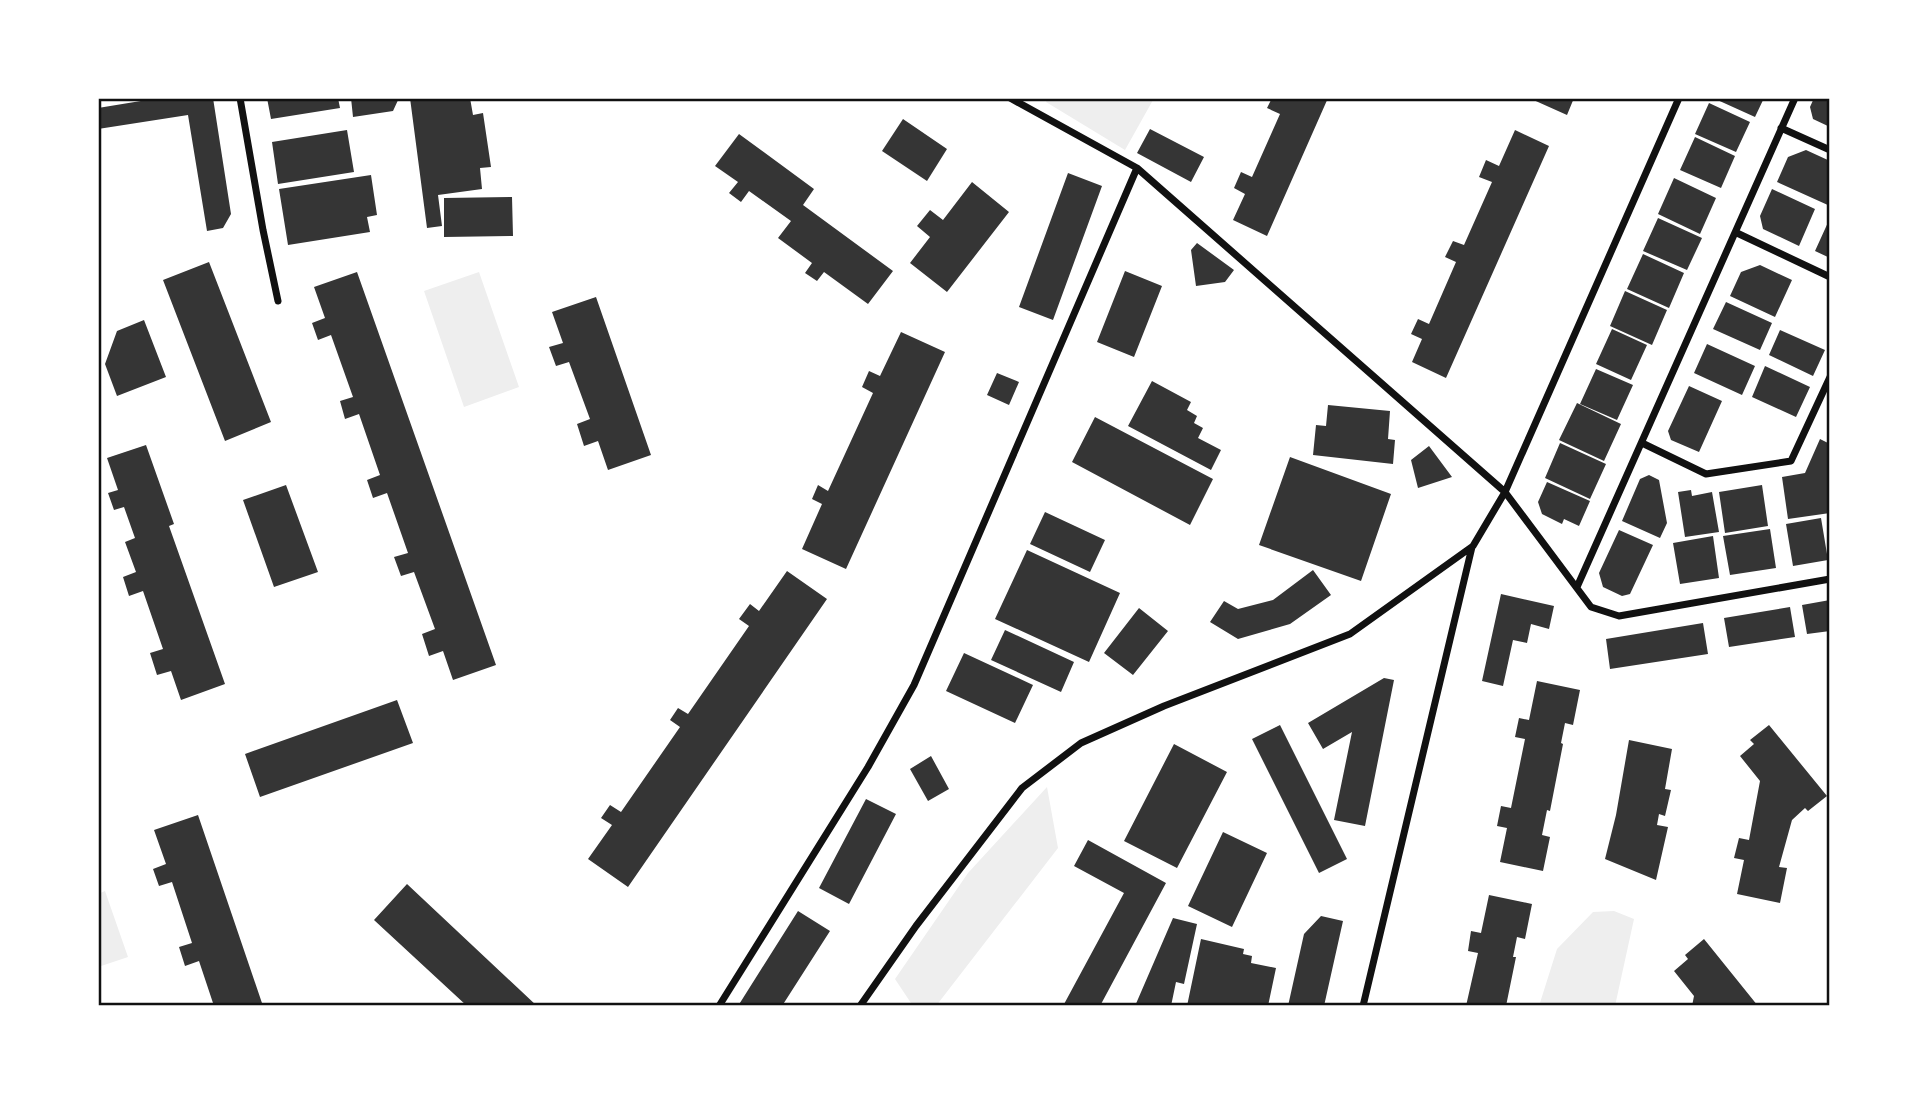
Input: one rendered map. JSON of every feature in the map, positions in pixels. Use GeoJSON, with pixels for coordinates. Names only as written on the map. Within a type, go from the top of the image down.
{"type":"FeatureCollection","features":[{"type":"Feature","properties":{"kind":"street"},"geometry":{"type":"LineString","coordinates":[[240,98],[278,301]]}},
{"type":"Feature","properties":{"kind":"street"},"geometry":{"type":"LineString","coordinates":[[1010,98],[1137,168],[1505,492],[1591,607],[1619,616],[1830,579]]}},
{"type":"Feature","properties":{"kind":"street"},"geometry":{"type":"LineString","coordinates":[[1363,1006],[1473,546],[1505,492],[1679,98]]}},
{"type":"Feature","properties":{"kind":"street"},"geometry":{"type":"LineString","coordinates":[[1577,587],[1795,98]]}},
{"type":"Feature","properties":{"kind":"street"},"geometry":{"type":"LineString","coordinates":[[1781,128],[1830,150]]}},
{"type":"Feature","properties":{"kind":"street"},"geometry":{"type":"LineString","coordinates":[[719,1006],[868,767],[914,685],[1137,168]]}},
{"type":"Feature","properties":{"kind":"street"},"geometry":{"type":"LineString","coordinates":[[1737,233],[1830,277]]}},
{"type":"Feature","properties":{"kind":"street"},"geometry":{"type":"LineString","coordinates":[[1642,443],[1706,474],[1791,461],[1830,377]]}},
{"type":"Feature","properties":{"kind":"street"},"geometry":{"type":"LineString","coordinates":[[860,1006],[916,926],[1022,788],[1081,743],[1164,706],[1350,634],[1473,546]]}},
{"type":"Feature","properties":{"kind":"shaded area"},"geometry":{"type":"Polygon","coordinates":[[[1048,98],[1153,100],[1125,150],[1046,102],[1048,98]]]}},
{"type":"Feature","properties":{"kind":"shaded area"},"geometry":{"type":"Polygon","coordinates":[[[479,272],[519,387],[464,407],[424,291],[479,272]]]}},
{"type":"Feature","properties":{"kind":"shaded area"},"geometry":{"type":"Polygon","coordinates":[[[1047,787],[1058,848],[936,1006],[913,1006],[895,979],[968,873],[1047,787]]]}},
{"type":"Feature","properties":{"kind":"shaded area"},"geometry":{"type":"Polygon","coordinates":[[[105,891],[128,957],[98,967],[98,894],[105,891]]]}},
{"type":"Feature","properties":{"kind":"shaded area"},"geometry":{"type":"Polygon","coordinates":[[[1614,911],[1634,919],[1615,1006],[1539,1006],[1557,949],[1593,912],[1614,911]]]}},
{"type":"Feature","properties":{"kind":"building"},"geometry":{"type":"Polygon","coordinates":[[[159,98],[213,98],[231,214],[223,228],[207,231],[188,115],[98,129],[98,108],[159,98]]]}},
{"type":"Feature","properties":{"kind":"building"},"geometry":{"type":"Polygon","coordinates":[[[267,98],[338,98],[340,108],[271,119],[267,98]]]}},
{"type":"Feature","properties":{"kind":"building"},"geometry":{"type":"Polygon","coordinates":[[[351,98],[399,98],[393,111],[353,117],[351,98]]]}},
{"type":"Feature","properties":{"kind":"building"},"geometry":{"type":"Polygon","coordinates":[[[410,98],[470,98],[473,115],[483,113],[491,167],[480,168],[482,189],[438,195],[442,226],[427,228],[410,98]]]}},
{"type":"Feature","properties":{"kind":"building"},"geometry":{"type":"Polygon","coordinates":[[[1272,98],[1328,98],[1267,236],[1233,220],[1245,194],[1234,188],[1241,172],[1252,177],[1280,114],[1267,108],[1272,98]]]}},
{"type":"Feature","properties":{"kind":"building"},"geometry":{"type":"Polygon","coordinates":[[[1529,98],[1574,98],[1567,115],[1529,98]]]}},
{"type":"Feature","properties":{"kind":"building"},"geometry":{"type":"Polygon","coordinates":[[[1713,98],[1764,98],[1755,117],[1713,98]]]}},
{"type":"Feature","properties":{"kind":"building"},"geometry":{"type":"Polygon","coordinates":[[[1814,98],[1830,98],[1830,127],[1813,119],[1810,107],[1814,98]]]}},
{"type":"Feature","properties":{"kind":"building"},"geometry":{"type":"Polygon","coordinates":[[[1709,103],[1750,122],[1736,152],[1695,134],[1709,103]]]}},
{"type":"Feature","properties":{"kind":"building"},"geometry":{"type":"Polygon","coordinates":[[[903,119],[947,149],[927,181],[882,151],[903,119]]]}},
{"type":"Feature","properties":{"kind":"building"},"geometry":{"type":"Polygon","coordinates":[[[1150,129],[1204,157],[1191,182],[1137,153],[1150,129]]]}},
{"type":"Feature","properties":{"kind":"building"},"geometry":{"type":"Polygon","coordinates":[[[347,130],[354,172],[278,184],[272,142],[347,130]]]}},
{"type":"Feature","properties":{"kind":"building"},"geometry":{"type":"Polygon","coordinates":[[[1515,130],[1549,146],[1446,378],[1412,362],[1422,339],[1411,334],[1418,319],[1429,324],[1456,262],[1445,257],[1453,241],[1464,245],[1492,182],[1479,177],[1486,160],[1499,166],[1515,130]]]}},
{"type":"Feature","properties":{"kind":"building"},"geometry":{"type":"Polygon","coordinates":[[[739,134],[814,189],[803,205],[893,271],[868,304],[824,272],[817,281],[805,273],[812,263],[778,238],[791,221],[749,191],[741,202],[729,193],[738,182],[715,166],[739,134]]]}},
{"type":"Feature","properties":{"kind":"building"},"geometry":{"type":"Polygon","coordinates":[[[1695,137],[1735,156],[1721,188],[1680,170],[1695,137]]]}},
{"type":"Feature","properties":{"kind":"building"},"geometry":{"type":"Polygon","coordinates":[[[1806,150],[1830,161],[1830,206],[1777,182],[1788,157],[1806,150]]]}},
{"type":"Feature","properties":{"kind":"building"},"geometry":{"type":"Polygon","coordinates":[[[1068,173],[1102,186],[1053,320],[1019,307],[1068,173]]]}},
{"type":"Feature","properties":{"kind":"building"},"geometry":{"type":"Polygon","coordinates":[[[371,175],[377,215],[367,217],[370,232],[288,245],[279,189],[371,175]]]}},
{"type":"Feature","properties":{"kind":"building"},"geometry":{"type":"Polygon","coordinates":[[[1674,178],[1716,198],[1700,234],[1658,214],[1674,178]]]}},
{"type":"Feature","properties":{"kind":"building"},"geometry":{"type":"Polygon","coordinates":[[[972,182],[1009,212],[947,292],[910,263],[930,237],[917,226],[930,210],[943,220],[972,182]]]}},
{"type":"Feature","properties":{"kind":"building"},"geometry":{"type":"Polygon","coordinates":[[[1772,189],[1815,209],[1799,246],[1763,229],[1760,216],[1772,189]]]}},
{"type":"Feature","properties":{"kind":"building"},"geometry":{"type":"Polygon","coordinates":[[[512,197],[513,236],[444,237],[444,198],[512,197]]]}},
{"type":"Feature","properties":{"kind":"building"},"geometry":{"type":"Polygon","coordinates":[[[1658,218],[1702,238],[1687,270],[1643,251],[1658,218]]]}},
{"type":"Feature","properties":{"kind":"building"},"geometry":{"type":"Polygon","coordinates":[[[1830,218],[1830,258],[1815,251],[1830,218]]]}},
{"type":"Feature","properties":{"kind":"building"},"geometry":{"type":"Polygon","coordinates":[[[1197,243],[1234,270],[1225,282],[1196,286],[1191,250],[1197,243]]]}},
{"type":"Feature","properties":{"kind":"building"},"geometry":{"type":"Polygon","coordinates":[[[1643,254],[1684,273],[1669,308],[1627,289],[1643,254]]]}},
{"type":"Feature","properties":{"kind":"building"},"geometry":{"type":"Polygon","coordinates":[[[209,262],[271,422],[225,441],[163,280],[209,262]]]}},
{"type":"Feature","properties":{"kind":"building"},"geometry":{"type":"Polygon","coordinates":[[[1760,265],[1792,280],[1775,317],[1730,296],[1741,272],[1760,265]]]}},
{"type":"Feature","properties":{"kind":"building"},"geometry":{"type":"Polygon","coordinates":[[[1125,271],[1162,286],[1134,357],[1097,342],[1125,271]]]}},
{"type":"Feature","properties":{"kind":"building"},"geometry":{"type":"Polygon","coordinates":[[[357,272],[496,665],[453,680],[443,651],[429,656],[422,634],[435,629],[414,572],[401,576],[394,557],[408,553],[387,493],[373,498],[367,480],[380,475],[359,414],[345,419],[340,401],[353,397],[331,335],[318,340],[312,323],[325,318],[314,287],[357,272]]]}},
{"type":"Feature","properties":{"kind":"building"},"geometry":{"type":"Polygon","coordinates":[[[1625,291],[1667,310],[1652,345],[1610,326],[1625,291]]]}},
{"type":"Feature","properties":{"kind":"building"},"geometry":{"type":"Polygon","coordinates":[[[596,297],[651,455],[608,470],[598,441],[584,446],[577,424],[590,419],[569,362],[556,366],[549,347],[563,343],[552,312],[596,297]]]}},
{"type":"Feature","properties":{"kind":"building"},"geometry":{"type":"Polygon","coordinates":[[[1726,302],[1772,323],[1760,350],[1713,329],[1726,302]]]}},
{"type":"Feature","properties":{"kind":"building"},"geometry":{"type":"Polygon","coordinates":[[[144,320],[166,377],[117,396],[105,364],[117,331],[144,320]]]}},
{"type":"Feature","properties":{"kind":"building"},"geometry":{"type":"Polygon","coordinates":[[[1612,329],[1647,345],[1631,380],[1596,364],[1612,329]]]}},
{"type":"Feature","properties":{"kind":"building"},"geometry":{"type":"Polygon","coordinates":[[[1780,330],[1825,350],[1813,376],[1769,355],[1780,330]]]}},
{"type":"Feature","properties":{"kind":"building"},"geometry":{"type":"Polygon","coordinates":[[[901,332],[945,352],[846,569],[802,549],[822,504],[812,499],[818,485],[828,491],[873,393],[862,387],[869,371],[880,376],[901,332]]]}},
{"type":"Feature","properties":{"kind":"building"},"geometry":{"type":"Polygon","coordinates":[[[1707,344],[1755,366],[1742,395],[1694,373],[1707,344]]]}},
{"type":"Feature","properties":{"kind":"building"},"geometry":{"type":"Polygon","coordinates":[[[1765,366],[1810,387],[1796,417],[1752,397],[1765,366]]]}},
{"type":"Feature","properties":{"kind":"building"},"geometry":{"type":"Polygon","coordinates":[[[1596,369],[1633,385],[1617,420],[1580,404],[1596,369]]]}},
{"type":"Feature","properties":{"kind":"building"},"geometry":{"type":"Polygon","coordinates":[[[997,373],[1019,382],[1009,405],[987,395],[997,373]]]}},
{"type":"Feature","properties":{"kind":"building"},"geometry":{"type":"Polygon","coordinates":[[[1152,381],[1191,402],[1187,410],[1197,416],[1194,423],[1203,428],[1198,438],[1221,450],[1211,470],[1128,426],[1152,381]]]}},
{"type":"Feature","properties":{"kind":"building"},"geometry":{"type":"Polygon","coordinates":[[[1689,386],[1722,401],[1699,452],[1671,440],[1668,431],[1689,386]]]}},
{"type":"Feature","properties":{"kind":"building"},"geometry":{"type":"Polygon","coordinates":[[[1577,403],[1621,424],[1604,461],[1559,440],[1577,403]]]}},
{"type":"Feature","properties":{"kind":"building"},"geometry":{"type":"Polygon","coordinates":[[[1328,405],[1390,411],[1388,439],[1395,440],[1393,464],[1313,455],[1316,425],[1326,426],[1328,405]]]}},
{"type":"Feature","properties":{"kind":"building"},"geometry":{"type":"Polygon","coordinates":[[[1095,417],[1213,479],[1190,525],[1072,462],[1095,417]]]}},
{"type":"Feature","properties":{"kind":"building"},"geometry":{"type":"Polygon","coordinates":[[[1820,439],[1830,444],[1830,513],[1788,519],[1782,477],[1805,473],[1820,439]]]}},
{"type":"Feature","properties":{"kind":"building"},"geometry":{"type":"Polygon","coordinates":[[[1560,443],[1606,464],[1590,499],[1545,478],[1560,443]]]}},
{"type":"Feature","properties":{"kind":"building"},"geometry":{"type":"Polygon","coordinates":[[[146,445],[174,524],[169,526],[225,684],[181,700],[171,671],[157,675],[150,653],[163,649],[143,591],[129,596],[123,577],[136,572],[125,542],[135,538],[124,507],[114,510],[108,493],[118,490],[107,458],[146,445]]]}},
{"type":"Feature","properties":{"kind":"building"},"geometry":{"type":"Polygon","coordinates":[[[1429,446],[1452,477],[1418,488],[1411,460],[1429,446]]]}},
{"type":"Feature","properties":{"kind":"building"},"geometry":{"type":"Polygon","coordinates":[[[1290,457],[1391,494],[1361,581],[1259,545],[1290,457]]]}},
{"type":"Feature","properties":{"kind":"building"},"geometry":{"type":"Polygon","coordinates":[[[1649,475],[1659,480],[1667,523],[1660,538],[1622,521],[1640,479],[1649,475]]]}},
{"type":"Feature","properties":{"kind":"building"},"geometry":{"type":"Polygon","coordinates":[[[1547,482],[1590,501],[1579,526],[1564,519],[1562,524],[1542,514],[1538,502],[1547,482]]]}},
{"type":"Feature","properties":{"kind":"building"},"geometry":{"type":"Polygon","coordinates":[[[286,485],[318,572],[274,587],[243,500],[286,485]]]}},
{"type":"Feature","properties":{"kind":"building"},"geometry":{"type":"Polygon","coordinates":[[[1762,485],[1768,526],[1725,533],[1719,492],[1762,485]]]}},
{"type":"Feature","properties":{"kind":"building"},"geometry":{"type":"Polygon","coordinates":[[[1691,490],[1692,496],[1712,492],[1719,532],[1685,537],[1678,492],[1691,490]]]}},
{"type":"Feature","properties":{"kind":"building"},"geometry":{"type":"Polygon","coordinates":[[[1045,512],[1105,540],[1090,572],[1030,544],[1045,512]]]}},
{"type":"Feature","properties":{"kind":"building"},"geometry":{"type":"Polygon","coordinates":[[[1821,518],[1828,560],[1793,566],[1786,524],[1821,518]]]}},
{"type":"Feature","properties":{"kind":"building"},"geometry":{"type":"Polygon","coordinates":[[[1770,529],[1776,568],[1730,575],[1723,536],[1770,529]]]}},
{"type":"Feature","properties":{"kind":"building"},"geometry":{"type":"Polygon","coordinates":[[[1619,530],[1653,545],[1630,594],[1622,596],[1603,587],[1599,573],[1619,530]]]}},
{"type":"Feature","properties":{"kind":"building"},"geometry":{"type":"Polygon","coordinates":[[[1713,536],[1719,578],[1680,584],[1673,543],[1713,536]]]}},
{"type":"Feature","properties":{"kind":"building"},"geometry":{"type":"Polygon","coordinates":[[[1027,550],[1120,593],[1089,662],[995,619],[1027,550]]]}},
{"type":"Feature","properties":{"kind":"building"},"geometry":{"type":"Polygon","coordinates":[[[1313,570],[1331,595],[1290,624],[1238,639],[1210,622],[1224,601],[1238,609],[1273,600],[1313,570]]]}},
{"type":"Feature","properties":{"kind":"building"},"geometry":{"type":"Polygon","coordinates":[[[787,571],[827,599],[628,887],[588,859],[612,825],[601,818],[610,805],[621,812],[680,727],[670,720],[678,708],[688,714],[749,626],[739,619],[750,604],[759,611],[787,571]]]}},
{"type":"Feature","properties":{"kind":"building"},"geometry":{"type":"Polygon","coordinates":[[[1501,594],[1554,606],[1549,629],[1531,624],[1527,643],[1513,640],[1503,686],[1482,681],[1501,594]]]}},
{"type":"Feature","properties":{"kind":"building"},"geometry":{"type":"Polygon","coordinates":[[[1830,600],[1830,631],[1807,634],[1802,605],[1830,600]]]}},
{"type":"Feature","properties":{"kind":"building"},"geometry":{"type":"Polygon","coordinates":[[[1790,607],[1795,637],[1729,647],[1724,618],[1790,607]]]}},
{"type":"Feature","properties":{"kind":"building"},"geometry":{"type":"Polygon","coordinates":[[[1139,608],[1168,631],[1133,675],[1104,653],[1139,608]]]}},
{"type":"Feature","properties":{"kind":"building"},"geometry":{"type":"Polygon","coordinates":[[[1703,623],[1708,654],[1610,669],[1606,639],[1703,623]]]}},
{"type":"Feature","properties":{"kind":"building"},"geometry":{"type":"Polygon","coordinates":[[[1005,630],[1074,662],[1061,692],[991,660],[1005,630]]]}},
{"type":"Feature","properties":{"kind":"building"},"geometry":{"type":"Polygon","coordinates":[[[964,653],[1033,685],[1015,723],[946,691],[964,653]]]}},
{"type":"Feature","properties":{"kind":"building"},"geometry":{"type":"Polygon","coordinates":[[[1384,678],[1394,680],[1365,826],[1334,820],[1352,732],[1323,749],[1308,723],[1384,678]]]}},
{"type":"Feature","properties":{"kind":"building"},"geometry":{"type":"Polygon","coordinates":[[[1537,681],[1580,690],[1573,725],[1565,723],[1550,811],[1547,810],[1542,835],[1550,837],[1543,871],[1500,862],[1507,828],[1497,826],[1501,806],[1511,808],[1525,739],[1515,737],[1519,718],[1529,720],[1537,681]]]}},
{"type":"Feature","properties":{"kind":"building"},"geometry":{"type":"Polygon","coordinates":[[[397,700],[413,743],[260,797],[245,754],[397,700]]]}},
{"type":"Feature","properties":{"kind":"building"},"geometry":{"type":"Polygon","coordinates":[[[1280,725],[1347,859],[1319,873],[1252,739],[1280,725]]]}},
{"type":"Feature","properties":{"kind":"building"},"geometry":{"type":"Polygon","coordinates":[[[1769,725],[1827,796],[1808,811],[1805,808],[1792,820],[1779,867],[1787,868],[1780,903],[1737,894],[1744,860],[1734,858],[1739,838],[1749,840],[1760,781],[1740,756],[1754,744],[1750,740],[1769,725]]]}},
{"type":"Feature","properties":{"kind":"building"},"geometry":{"type":"Polygon","coordinates":[[[1629,740],[1672,749],[1665,789],[1671,790],[1665,816],[1659,814],[1657,825],[1668,827],[1656,880],[1605,859],[1629,740]]]}},
{"type":"Feature","properties":{"kind":"building"},"geometry":{"type":"Polygon","coordinates":[[[1174,744],[1227,772],[1177,868],[1124,841],[1174,744]]]}},
{"type":"Feature","properties":{"kind":"building"},"geometry":{"type":"Polygon","coordinates":[[[931,756],[949,789],[928,801],[910,769],[931,756]]]}},
{"type":"Feature","properties":{"kind":"building"},"geometry":{"type":"Polygon","coordinates":[[[866,799],[896,814],[849,904],[819,888],[866,799]]]}},
{"type":"Feature","properties":{"kind":"building"},"geometry":{"type":"Polygon","coordinates":[[[198,815],[263,1006],[214,1006],[199,961],[185,966],[179,947],[192,943],[172,882],[159,886],[153,869],[166,864],[154,830],[198,815]]]}},
{"type":"Feature","properties":{"kind":"building"},"geometry":{"type":"Polygon","coordinates":[[[1223,832],[1267,853],[1232,927],[1188,906],[1223,832]]]}},
{"type":"Feature","properties":{"kind":"building"},"geometry":{"type":"Polygon","coordinates":[[[1088,840],[1166,883],[1100,1006],[1063,1006],[1124,893],[1074,866],[1088,840]]]}},
{"type":"Feature","properties":{"kind":"building"},"geometry":{"type":"Polygon","coordinates":[[[407,884],[537,1006],[467,1006],[374,920],[407,884]]]}},
{"type":"Feature","properties":{"kind":"building"},"geometry":{"type":"Polygon","coordinates":[[[1489,895],[1532,904],[1525,939],[1517,937],[1513,957],[1516,957],[1506,1006],[1466,1006],[1478,953],[1468,951],[1471,931],[1481,933],[1489,895]]]}},
{"type":"Feature","properties":{"kind":"building"},"geometry":{"type":"Polygon","coordinates":[[[798,911],[830,931],[782,1006],[738,1006],[798,911]]]}},
{"type":"Feature","properties":{"kind":"building"},"geometry":{"type":"Polygon","coordinates":[[[1321,916],[1343,921],[1324,1006],[1288,1006],[1304,934],[1321,916]]]}},
{"type":"Feature","properties":{"kind":"building"},"geometry":{"type":"Polygon","coordinates":[[[1173,918],[1197,924],[1184,984],[1176,982],[1171,1006],[1135,1006],[1173,918]]]}},
{"type":"Feature","properties":{"kind":"building"},"geometry":{"type":"Polygon","coordinates":[[[1201,939],[1244,949],[1243,954],[1252,956],[1251,963],[1276,968],[1268,1006],[1187,1006],[1201,939]]]}},
{"type":"Feature","properties":{"kind":"building"},"geometry":{"type":"Polygon","coordinates":[[[1704,939],[1758,1006],[1692,1006],[1694,996],[1674,971],[1688,959],[1685,955],[1704,939]]]}}]}
